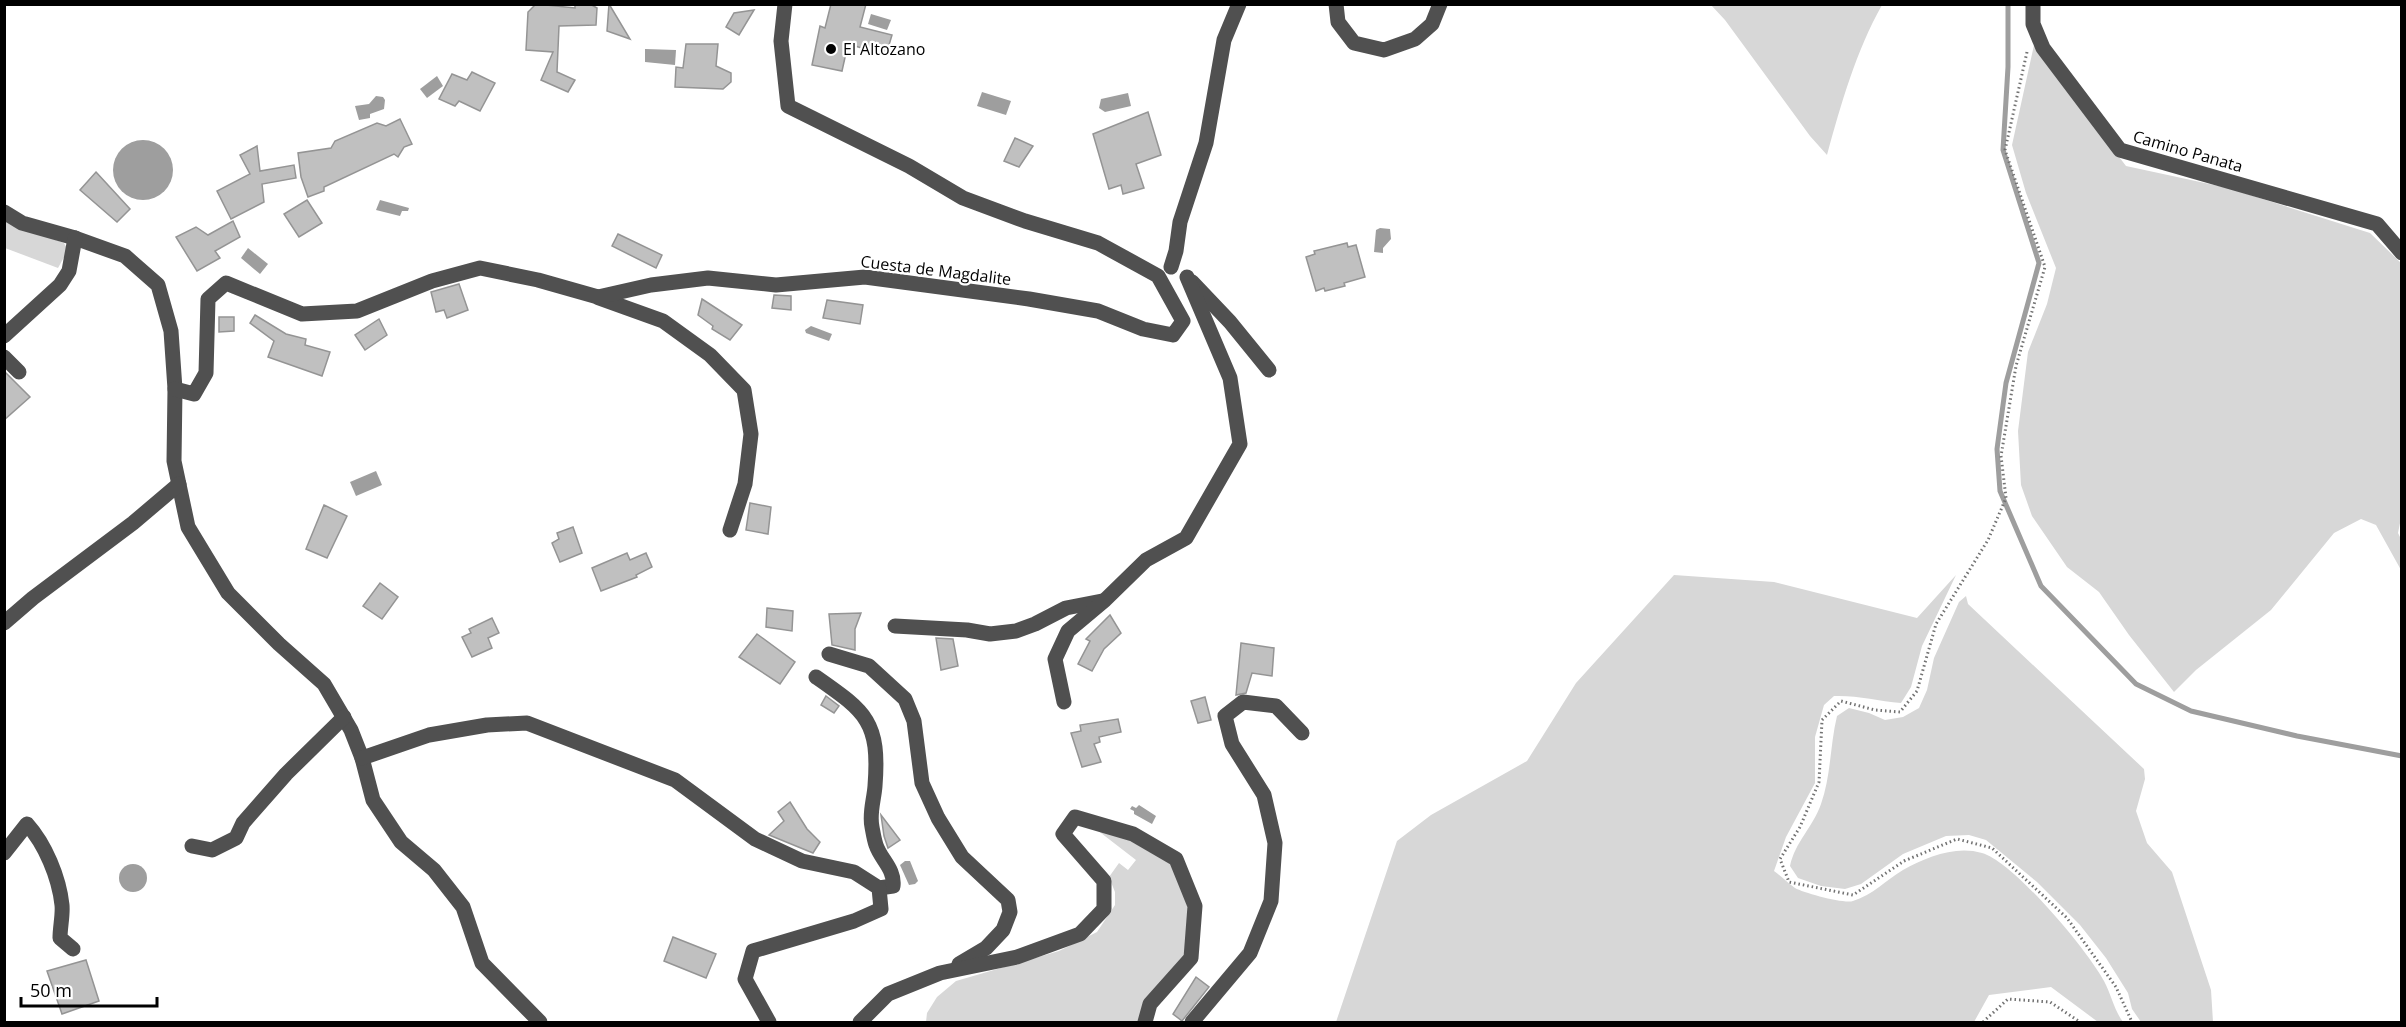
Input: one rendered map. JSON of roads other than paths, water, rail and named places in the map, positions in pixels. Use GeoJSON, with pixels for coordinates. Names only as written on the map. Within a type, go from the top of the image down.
{"type":"FeatureCollection","features":[{"type":"Feature","properties":{"kind":"street"},"geometry":{"type":"LineString","coordinates":[[785,4],[781,41],[788,106],[909,166],[963,198],[1098,243],[1158,276],[1171,267],[1176,251],[1180,222],[1206,143],[1224,40],[1239,4]]}},
{"type":"Feature","properties":{"kind":"street"},"geometry":{"type":"LineString","coordinates":[[1336,4],[1338,22],[1354,43],[1384,50],[1415,39],[1432,24],[1440,4]]}},
{"type":"Feature","properties":{"kind":"street","name":"Camino Panata"},"geometry":{"type":"LineString","coordinates":[[2033,4],[2033,24],[2043,48],[2120,150],[2377,224],[2402,253]]}},
{"type":"Feature","properties":{"kind":"street"},"geometry":{"type":"LineString","coordinates":[[4,212],[22,223],[75,238],[125,256],[158,285],[171,331],[175,388],[174,460],[188,527],[228,592],[279,644],[324,684],[344,717],[362,758],[373,800],[401,842],[434,870],[463,907],[482,963],[540,1023]]}},
{"type":"Feature","properties":{"kind":"street"},"geometry":{"type":"LineString","coordinates":[[4,336],[60,285],[69,271],[75,238]]}},
{"type":"Feature","properties":{"kind":"street"},"geometry":{"type":"LineString","coordinates":[[1171,267],[1187,277],[1230,322],[1269,370]]}},
{"type":"Feature","properties":{"kind":"street","name":"Cuesta de Magdalite"},"geometry":{"type":"LineString","coordinates":[[175,388],[194,394],[206,373],[208,299],[226,283],[256,293],[302,314],[357,311],[432,281],[480,268],[538,280],[598,297],[651,285],[708,278],[776,285],[865,278],[1029,299],[1098,311],[1143,329],[1173,335],[1183,321],[1158,276]]}},
{"type":"Feature","properties":{"kind":"street"},"geometry":{"type":"LineString","coordinates":[[1064,702],[1055,659],[1068,631],[1105,600],[1146,560],[1186,538],[1240,444],[1230,378],[1187,277]]}},
{"type":"Feature","properties":{"kind":"street"},"geometry":{"type":"LineString","coordinates":[[598,297],[663,321],[710,356],[744,390],[751,434],[745,484],[730,530]]}},
{"type":"Feature","properties":{"kind":"street"},"geometry":{"type":"LineString","coordinates":[[4,357],[19,372]]}},
{"type":"Feature","properties":{"kind":"street"},"geometry":{"type":"LineString","coordinates":[[4,623],[33,598],[133,523],[179,484]]}},
{"type":"Feature","properties":{"kind":"street"},"geometry":{"type":"LineString","coordinates":[[895,626],[967,630],[990,634],[1016,631],[1066,608],[1105,600]]}},
{"type":"Feature","properties":{"kind":"street"},"geometry":{"type":"LineString","coordinates":[[829,654],[869,666],[905,699],[914,721],[922,783],[938,818],[962,857],[1008,900],[1010,912],[1003,930],[986,948],[966,961],[888,994],[860,1023]]}},
{"type":"Feature","properties":{"kind":"street"},"geometry":{"type":"LineString","coordinates":[[362,758],[429,735],[487,725],[527,723],[675,780],[755,839],[802,861],[854,872],[879,888],[892,886],[892,871],[876,845],[869,816],[875,784],[875,748],[867,718],[859,709],[816,677]]}},
{"type":"Feature","properties":{"kind":"street"},"geometry":{"type":"LineString","coordinates":[[1192,1023],[1250,953],[1271,901],[1275,843],[1264,795],[1232,744],[1225,716],[1243,702],[1276,706],[1302,733]]}},
{"type":"Feature","properties":{"kind":"street"},"geometry":{"type":"LineString","coordinates":[[192,846],[212,850],[236,838],[243,823],[286,774],[344,717]]}},
{"type":"Feature","properties":{"kind":"street"},"geometry":{"type":"LineString","coordinates":[[940,973],[1017,957],[1080,934],[1104,909],[1104,881],[1063,834],[1075,817],[1133,834],[1176,859],[1195,906],[1191,958],[1150,1004],[1145,1023]]}},
{"type":"Feature","properties":{"kind":"street"},"geometry":{"type":"LineString","coordinates":[[4,853],[27,824],[36,834],[56,878],[62,906],[60,938],[73,949]]}},
{"type":"Feature","properties":{"kind":"street"},"geometry":{"type":"LineString","coordinates":[[769,1023],[745,979],[753,951],[854,921],[880,909],[879,888]]}},
{"type":"Feature","properties":{"kind":"waterway"},"geometry":{"type":"LineString","coordinates":[[2008,4],[2008,67],[2003,150],[2039,263],[2006,383],[1997,449],[2000,491],[2041,586],[2136,684],[2191,711],[2297,736],[2402,756]]}},
{"type":"Feature","properties":{"kind":"place","name":"El Altozano"},"geometry":{"type":"Point","coordinates":[831,49]}}]}
